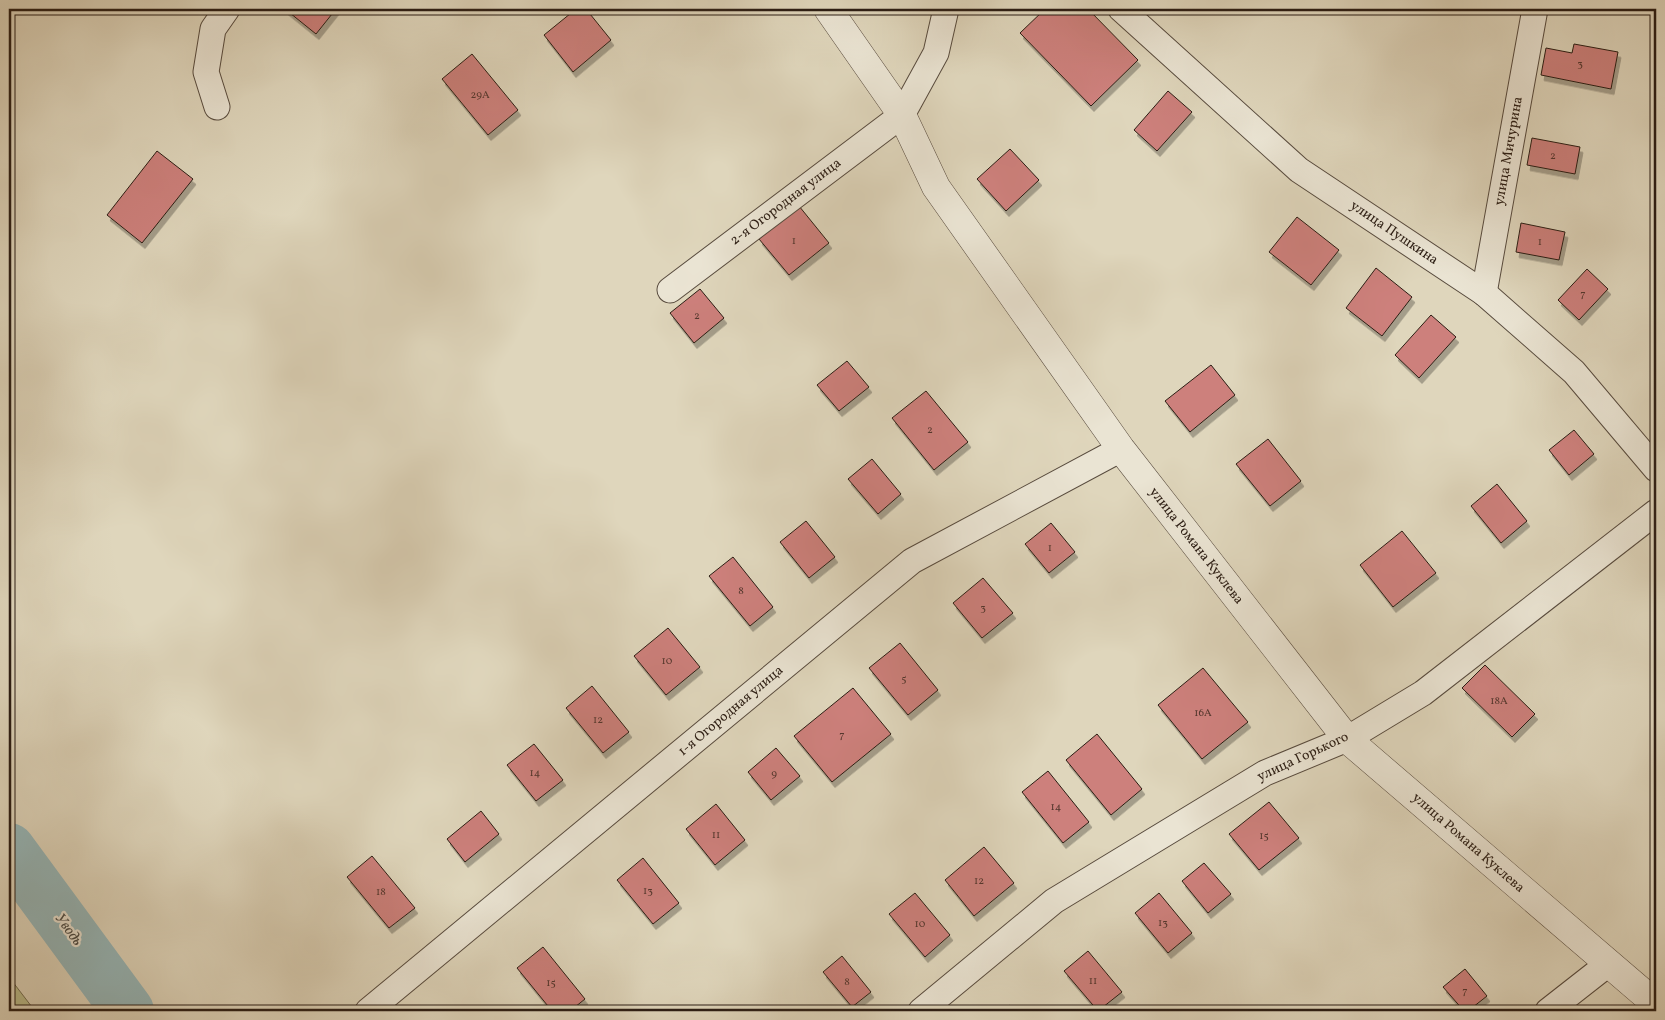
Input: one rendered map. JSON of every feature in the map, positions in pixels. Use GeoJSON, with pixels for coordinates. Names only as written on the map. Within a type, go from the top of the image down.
{"type":"FeatureCollection","features":[{"type":"Feature","properties":{"kind":"street"},"geometry":{"type":"LineString","coordinates":[[217,107],[206,72],[213,29],[227,9]]}},
{"type":"Feature","properties":{"kind":"street","name":"улица Романа Куклева"},"geometry":{"type":"LineString","coordinates":[[828,9],[902,115],[936,187],[1121,449],[1347,739],[1656,1004]]}},
{"type":"Feature","properties":{"kind":"street"},"geometry":{"type":"LineString","coordinates":[[902,115],[936,53],[946,9]]}},
{"type":"Feature","properties":{"kind":"street","name":"улица Пушкина"},"geometry":{"type":"LineString","coordinates":[[1120,9],[1299,170],[1484,293],[1574,372],[1656,469]]}},
{"type":"Feature","properties":{"kind":"street","name":"улица Мичурина"},"geometry":{"type":"LineString","coordinates":[[1484,293],[1535,9]]}},
{"type":"Feature","properties":{"kind":"street","name":"2-я Огородная улица"},"geometry":{"type":"LineString","coordinates":[[670,290],[902,115]]}},
{"type":"Feature","properties":{"kind":"street","name":"1-я Огородная улица"},"geometry":{"type":"LineString","coordinates":[[368,1011],[912,561],[1121,449]]}},
{"type":"Feature","properties":{"kind":"street","name":"улица Горького"},"geometry":{"type":"LineString","coordinates":[[921,1011],[1054,901],[1265,773],[1347,739],[1423,694],[1656,512]]}},
{"type":"Feature","properties":{"kind":"street"},"geometry":{"type":"LineString","coordinates":[[1548,1011],[1608,964]]}},
{"type":"Feature","properties":{"kind":"green space"},"geometry":{"type":"Polygon","coordinates":[[[9,977],[35,1011],[9,1011],[9,977]]]}},
{"type":"Feature","properties":{"kind":"building"},"geometry":{"type":"Polygon","coordinates":[[[285,9],[336,9],[316,34],[285,9]]]}},
{"type":"Feature","properties":{"kind":"building"},"geometry":{"type":"Polygon","coordinates":[[[576,9],[586,9],[611,40],[573,72],[544,35],[576,9]]]}},
{"type":"Feature","properties":{"kind":"building"},"geometry":{"type":"Polygon","coordinates":[[[1045,9],[1088,9],[1138,60],[1091,106],[1020,33],[1045,9]]]}},
{"type":"Feature","properties":{"kind":"building"},"geometry":{"type":"Polygon","coordinates":[[[1574,44],[1618,52],[1611,89],[1541,75],[1546,48],[1572,53],[1574,44]]]}},
{"type":"Feature","properties":{"kind":"building"},"geometry":{"type":"Polygon","coordinates":[[[472,54],[518,110],[488,135],[442,79],[472,54]]]}},
{"type":"Feature","properties":{"kind":"building"},"geometry":{"type":"Polygon","coordinates":[[[1168,91],[1192,112],[1157,151],[1134,130],[1168,91]]]}},
{"type":"Feature","properties":{"kind":"building"},"geometry":{"type":"Polygon","coordinates":[[[1532,138],[1580,147],[1575,174],[1527,165],[1532,138]]]}},
{"type":"Feature","properties":{"kind":"building"},"geometry":{"type":"Polygon","coordinates":[[[1010,149],[1039,180],[1006,211],[977,179],[1010,149]]]}},
{"type":"Feature","properties":{"kind":"building"},"geometry":{"type":"Polygon","coordinates":[[[157,151],[193,179],[142,243],[107,215],[157,151]]]}},
{"type":"Feature","properties":{"kind":"building"},"geometry":{"type":"Polygon","coordinates":[[[799,206],[829,243],[789,275],[759,239],[799,206]]]}},
{"type":"Feature","properties":{"kind":"building"},"geometry":{"type":"Polygon","coordinates":[[[1297,217],[1339,250],[1311,285],[1269,252],[1297,217]]]}},
{"type":"Feature","properties":{"kind":"building"},"geometry":{"type":"Polygon","coordinates":[[[1521,223],[1565,232],[1559,260],[1516,252],[1521,223]]]}},
{"type":"Feature","properties":{"kind":"building"},"geometry":{"type":"Polygon","coordinates":[[[1376,268],[1412,297],[1382,336],[1346,308],[1376,268]]]}},
{"type":"Feature","properties":{"kind":"building"},"geometry":{"type":"Polygon","coordinates":[[[1587,269],[1608,289],[1579,320],[1558,300],[1587,269]]]}},
{"type":"Feature","properties":{"kind":"building"},"geometry":{"type":"Polygon","coordinates":[[[700,289],[724,318],[694,343],[670,313],[700,289]]]}},
{"type":"Feature","properties":{"kind":"building"},"geometry":{"type":"Polygon","coordinates":[[[1431,315],[1456,337],[1419,378],[1395,355],[1431,315]]]}},
{"type":"Feature","properties":{"kind":"building"},"geometry":{"type":"Polygon","coordinates":[[[847,361],[869,387],[839,411],[817,385],[847,361]]]}},
{"type":"Feature","properties":{"kind":"building"},"geometry":{"type":"Polygon","coordinates":[[[1211,365],[1235,395],[1190,432],[1165,401],[1211,365]]]}},
{"type":"Feature","properties":{"kind":"building"},"geometry":{"type":"Polygon","coordinates":[[[926,391],[968,442],[934,470],[892,418],[926,391]]]}},
{"type":"Feature","properties":{"kind":"building"},"geometry":{"type":"Polygon","coordinates":[[[1574,430],[1594,454],[1569,475],[1549,450],[1574,430]]]}},
{"type":"Feature","properties":{"kind":"building"},"geometry":{"type":"Polygon","coordinates":[[[1268,439],[1301,481],[1270,506],[1236,464],[1268,439]]]}},
{"type":"Feature","properties":{"kind":"building"},"geometry":{"type":"Polygon","coordinates":[[[872,459],[901,494],[878,514],[848,479],[872,459]]]}},
{"type":"Feature","properties":{"kind":"building"},"geometry":{"type":"Polygon","coordinates":[[[1497,484],[1527,521],[1501,543],[1471,506],[1497,484]]]}},
{"type":"Feature","properties":{"kind":"building"},"geometry":{"type":"Polygon","coordinates":[[[806,521],[835,557],[809,578],[780,542],[806,521]]]}},
{"type":"Feature","properties":{"kind":"building"},"geometry":{"type":"Polygon","coordinates":[[[1051,523],[1075,552],[1049,573],[1025,544],[1051,523]]]}},
{"type":"Feature","properties":{"kind":"building"},"geometry":{"type":"Polygon","coordinates":[[[1402,531],[1436,573],[1393,607],[1360,565],[1402,531]]]}},
{"type":"Feature","properties":{"kind":"building"},"geometry":{"type":"Polygon","coordinates":[[[733,557],[773,607],[750,626],[709,576],[733,557]]]}},
{"type":"Feature","properties":{"kind":"building"},"geometry":{"type":"Polygon","coordinates":[[[983,578],[1013,613],[982,638],[953,603],[983,578]]]}},
{"type":"Feature","properties":{"kind":"building"},"geometry":{"type":"Polygon","coordinates":[[[668,628],[700,667],[666,695],[634,656],[668,628]]]}},
{"type":"Feature","properties":{"kind":"building"},"geometry":{"type":"Polygon","coordinates":[[[900,643],[938,690],[908,715],[869,668],[900,643]]]}},
{"type":"Feature","properties":{"kind":"building"},"geometry":{"type":"Polygon","coordinates":[[[1485,665],[1535,714],[1512,737],[1462,688],[1485,665]]]}},
{"type":"Feature","properties":{"kind":"building"},"geometry":{"type":"Polygon","coordinates":[[[1203,668],[1248,722],[1202,759],[1158,705],[1203,668]]]}},
{"type":"Feature","properties":{"kind":"building"},"geometry":{"type":"Polygon","coordinates":[[[592,686],[629,732],[603,753],[566,708],[592,686]]]}},
{"type":"Feature","properties":{"kind":"building"},"geometry":{"type":"Polygon","coordinates":[[[853,688],[891,734],[832,782],[794,736],[853,688]]]}},
{"type":"Feature","properties":{"kind":"building"},"geometry":{"type":"Polygon","coordinates":[[[1097,734],[1142,789],[1111,815],[1066,760],[1097,734]]]}},
{"type":"Feature","properties":{"kind":"building"},"geometry":{"type":"Polygon","coordinates":[[[534,744],[563,780],[536,801],[507,765],[534,744]]]}},
{"type":"Feature","properties":{"kind":"building"},"geometry":{"type":"Polygon","coordinates":[[[776,748],[800,776],[771,800],[748,772],[776,748]]]}},
{"type":"Feature","properties":{"kind":"building"},"geometry":{"type":"Polygon","coordinates":[[[1048,771],[1089,822],[1063,843],[1022,792],[1048,771]]]}},
{"type":"Feature","properties":{"kind":"building"},"geometry":{"type":"Polygon","coordinates":[[[1269,802],[1299,838],[1259,870],[1229,834],[1269,802]]]}},
{"type":"Feature","properties":{"kind":"building"},"geometry":{"type":"Polygon","coordinates":[[[716,804],[745,840],[715,865],[686,829],[716,804]]]}},
{"type":"Feature","properties":{"kind":"building"},"geometry":{"type":"Polygon","coordinates":[[[481,811],[499,834],[465,862],[447,839],[481,811]]]}},
{"type":"Feature","properties":{"kind":"building"},"geometry":{"type":"Polygon","coordinates":[[[984,847],[1014,883],[974,916],[945,880],[984,847]]]}},
{"type":"Feature","properties":{"kind":"building"},"geometry":{"type":"Polygon","coordinates":[[[372,856],[415,908],[389,928],[347,877],[372,856]]]}},
{"type":"Feature","properties":{"kind":"building"},"geometry":{"type":"Polygon","coordinates":[[[643,858],[679,903],[653,924],[617,880],[643,858]]]}},
{"type":"Feature","properties":{"kind":"building"},"geometry":{"type":"Polygon","coordinates":[[[1204,863],[1231,894],[1208,913],[1182,881],[1204,863]]]}},
{"type":"Feature","properties":{"kind":"building"},"geometry":{"type":"Polygon","coordinates":[[[915,893],[950,935],[925,957],[889,914],[915,893]]]}},
{"type":"Feature","properties":{"kind":"building"},"geometry":{"type":"Polygon","coordinates":[[[1159,893],[1192,933],[1168,953],[1135,913],[1159,893]]]}},
{"type":"Feature","properties":{"kind":"building"},"geometry":{"type":"Polygon","coordinates":[[[543,947],[585,999],[570,1011],[552,1011],[517,968],[543,947]]]}},
{"type":"Feature","properties":{"kind":"building"},"geometry":{"type":"Polygon","coordinates":[[[1088,951],[1122,992],[1098,1011],[1064,971],[1088,951]]]}},
{"type":"Feature","properties":{"kind":"building"},"geometry":{"type":"Polygon","coordinates":[[[842,956],[871,992],[852,1007],[823,972],[842,956]]]}},
{"type":"Feature","properties":{"kind":"building"},"geometry":{"type":"Polygon","coordinates":[[[1465,969],[1487,996],[1468,1011],[1464,1011],[1443,987],[1465,969]]]}},
{"type":"Feature","properties":{"kind":"building"},"geometry":{"type":"Polygon","coordinates":[[[1010,1005],[1015,1011],[1003,1011],[1010,1005]]]}},
{"type":"Feature","properties":{"kind":"building"},"geometry":{"type":"Polygon","coordinates":[[[1391,1006],[1395,1011],[1384,1011],[1391,1006]]]}},
{"type":"Feature","properties":{"kind":"waterway","name":"Уводь"},"geometry":{"type":"LineString","coordinates":[[9,849],[128,1011]]}}]}
